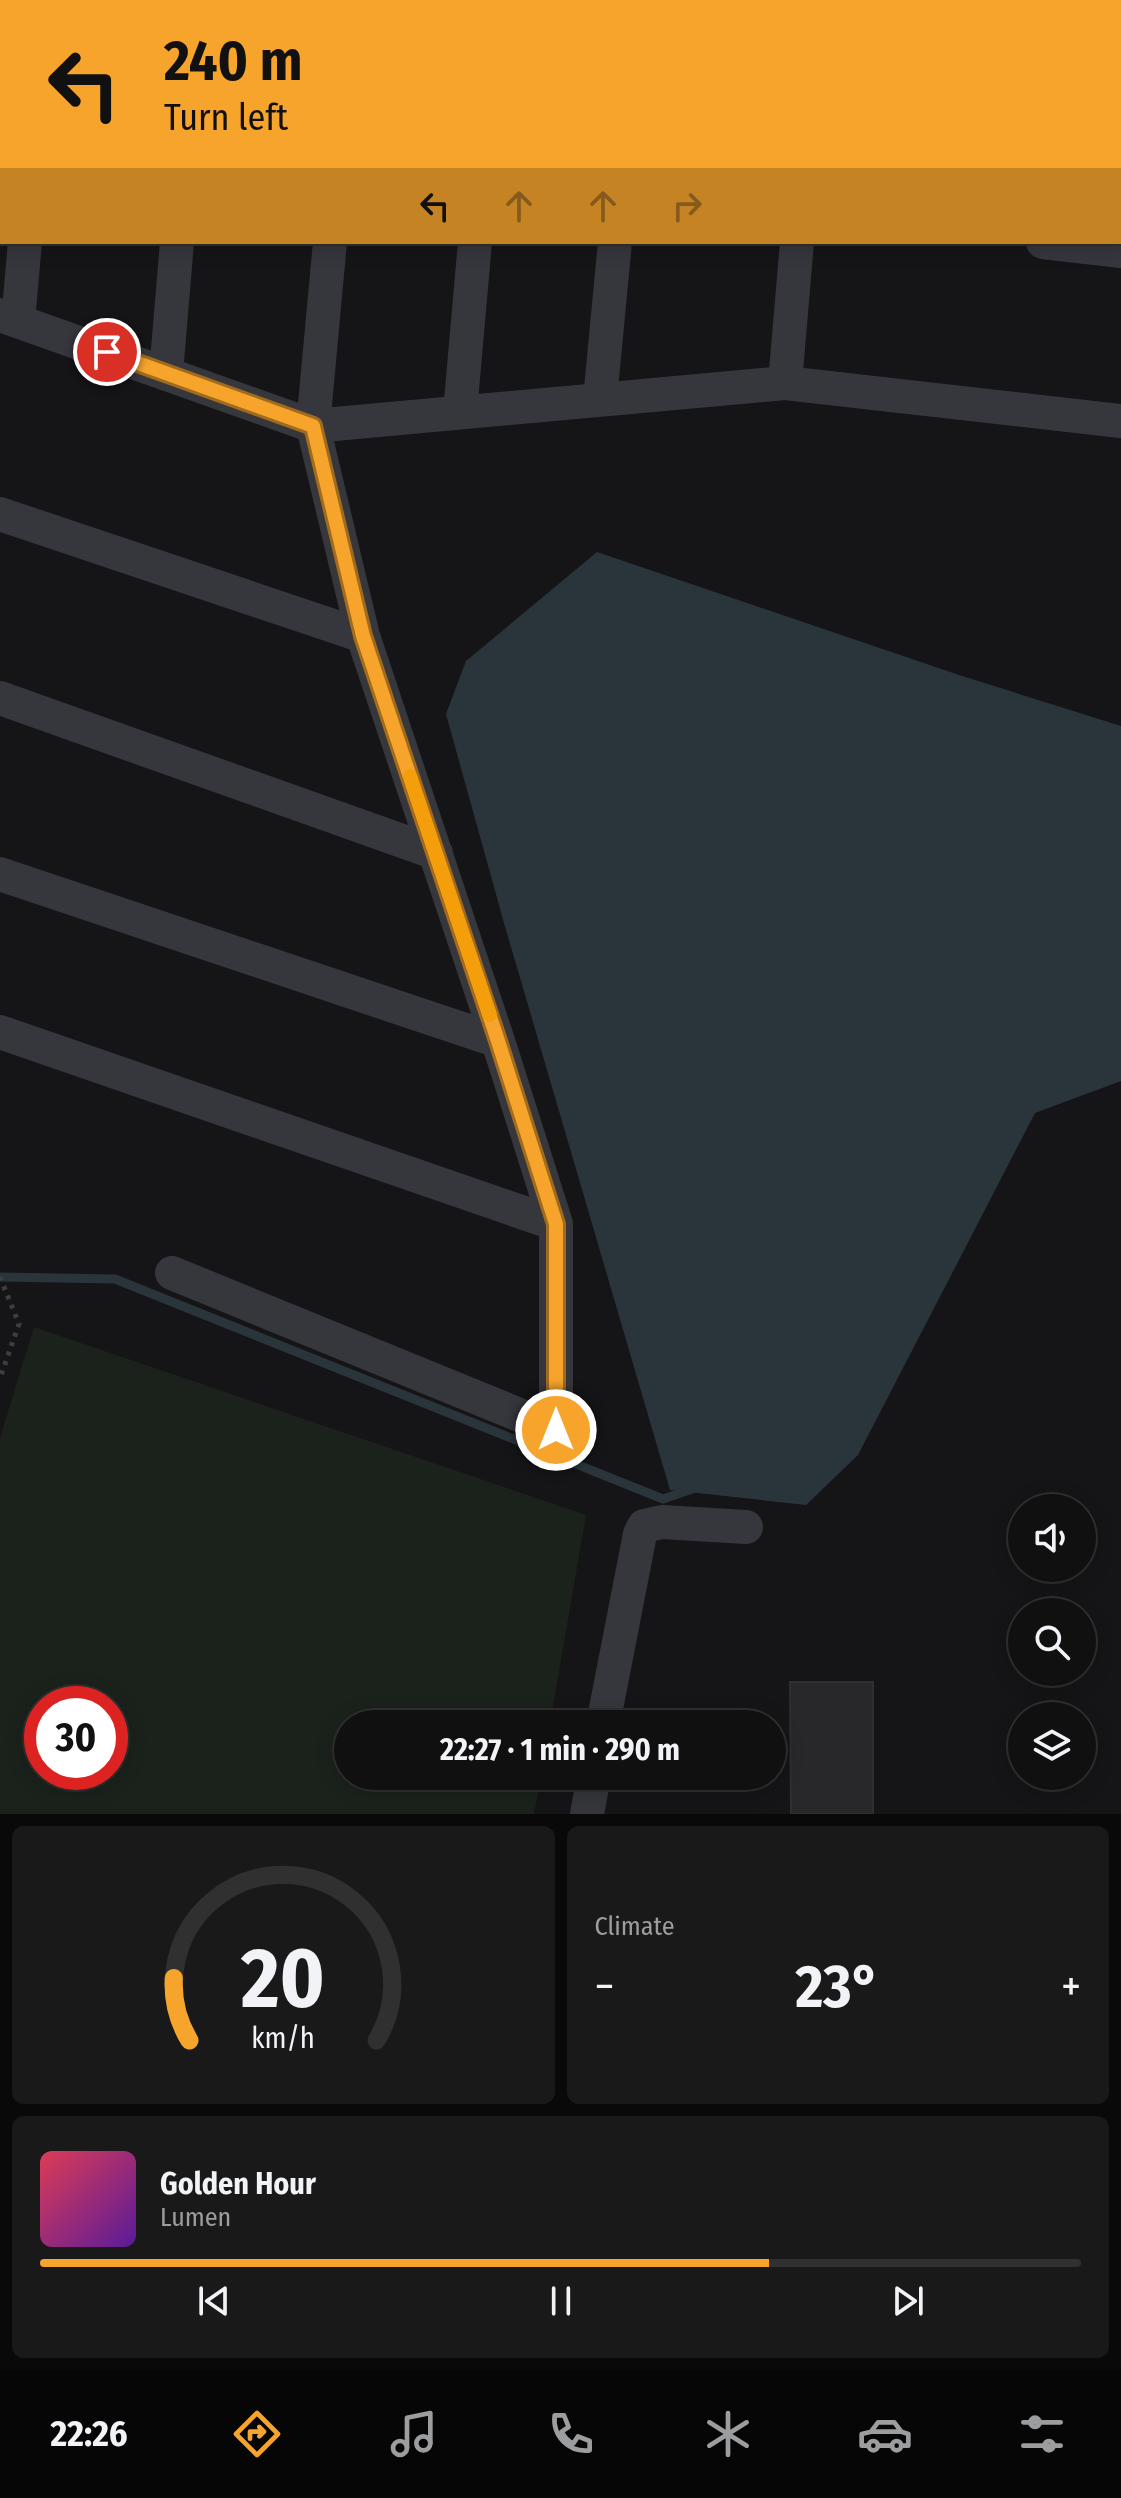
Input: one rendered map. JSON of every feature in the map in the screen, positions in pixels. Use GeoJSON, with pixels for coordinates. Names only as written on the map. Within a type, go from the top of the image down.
{"type":"FeatureCollection","features":[{"type":"Feature","properties":{"kind":"street"},"geometry":{"type":"LineString","coordinates":[[25,244],[9,318],[313,426],[785,383],[1121,421]]}},
{"type":"Feature","properties":{"kind":"street"},"geometry":{"type":"LineString","coordinates":[[166,373],[177,244]]}},
{"type":"Feature","properties":{"kind":"street"},"geometry":{"type":"LineString","coordinates":[[172,1273],[556,1430],[556,1224],[363,636],[313,426],[330,244]]}},
{"type":"Feature","properties":{"kind":"street"},"geometry":{"type":"LineString","coordinates":[[460,412],[475,244]]}},
{"type":"Feature","properties":{"kind":"street"},"geometry":{"type":"LineString","coordinates":[[600,399],[615,244]]}},
{"type":"Feature","properties":{"kind":"street"},"geometry":{"type":"LineString","coordinates":[[785,383],[797,244]]}},
{"type":"Feature","properties":{"kind":"street"},"geometry":{"type":"LineString","coordinates":[[1060,244],[1121,251]]}},
{"type":"Feature","properties":{"kind":"street"},"geometry":{"type":"LineString","coordinates":[[0,514],[363,636]]}},
{"type":"Feature","properties":{"kind":"street"},"geometry":{"type":"LineString","coordinates":[[0,698],[436,853]]}},
{"type":"Feature","properties":{"kind":"street"},"geometry":{"type":"LineString","coordinates":[[0,874],[498,1041]]}},
{"type":"Feature","properties":{"kind":"street"},"geometry":{"type":"LineString","coordinates":[[0,1032],[556,1224]]}},
{"type":"Feature","properties":{"kind":"street"},"geometry":{"type":"LineString","coordinates":[[606,1710],[644,1526],[662,1522],[746,1527]]}},
{"type":"Feature","properties":{"kind":"street"},"geometry":{"type":"LineString","coordinates":[[587,1814],[591,1790]]}},
{"type":"Feature","properties":{"kind":"path"},"geometry":{"type":"LineString","coordinates":[[0,1277],[19,1324],[0,1378]]}},
{"type":"Feature","properties":{"kind":"shaded area"},"geometry":{"type":"Polygon","coordinates":[[[597,552],[962,676],[1121,726],[1121,1081],[1035,1113],[858,1455],[806,1505],[670,1490],[446,714],[466,661],[597,552]]]}},
{"type":"Feature","properties":{"kind":"shaded area"},"geometry":{"type":"Polygon","coordinates":[[[34,1327],[586,1515],[552,1710],[334,1710],[334,1790],[538,1790],[534,1814],[0,1814],[0,1438],[34,1327]]]}},
{"type":"Feature","properties":{"kind":"building"},"geometry":{"type":"Polygon","coordinates":[[[790,1682],[873,1682],[873,1814],[791,1814],[790,1682]]]}},
{"type":"Feature","properties":{"kind":"waterway"},"geometry":{"type":"LineString","coordinates":[[0,1277],[115,1279],[663,1499],[695,1488]]}},
{"type":"Feature","properties":{"kind":"slow traffic"},"geometry":{"type":"LineString","coordinates":[[410,776],[490,1015]]}},
{"type":"Feature","properties":{"kind":"route"},"geometry":{"type":"LineString","coordinates":[[107,352],[313,426],[363,636],[556,1224],[556,1430]]}}]}
